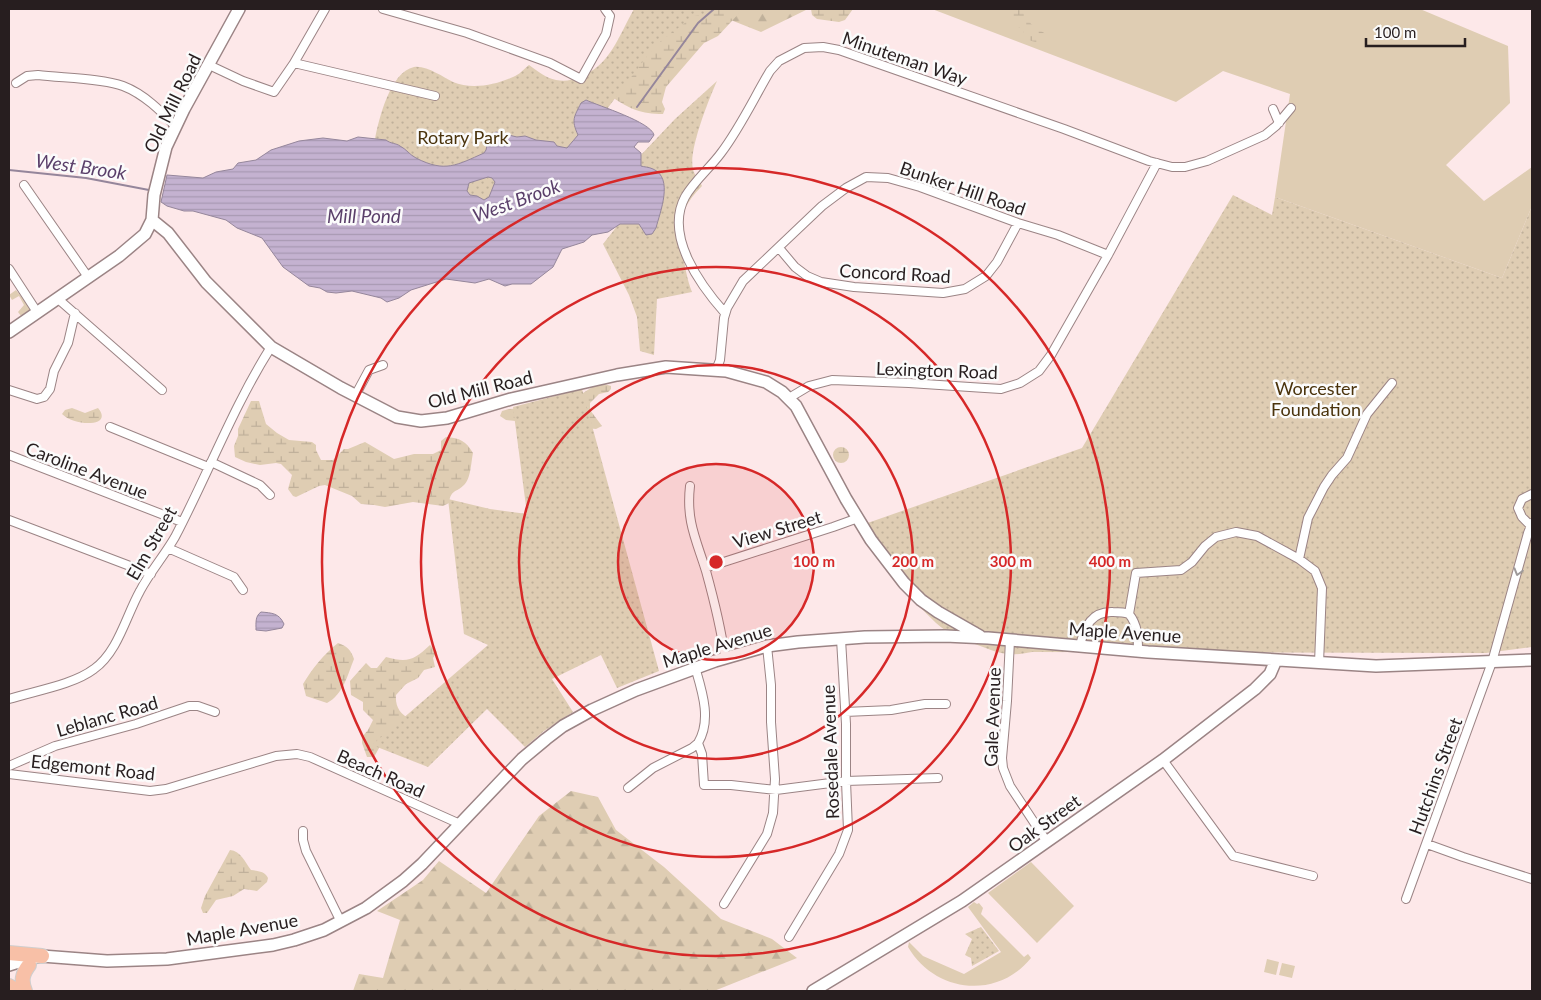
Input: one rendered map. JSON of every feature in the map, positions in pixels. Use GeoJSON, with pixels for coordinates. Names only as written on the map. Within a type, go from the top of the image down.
{"type":"FeatureCollection","features":[{"type":"Feature","properties":{"kind":"highway"},"geometry":{"type":"LineString","coordinates":[[9,953],[42,956]]}},
{"type":"Feature","properties":{"kind":"highway"},"geometry":{"type":"LineString","coordinates":[[25,991],[22,984],[22,975],[29,965]]}},
{"type":"Feature","properties":{"kind":"highway"},"geometry":{"type":"LineString","coordinates":[[9,986],[17,991]]}},
{"type":"Feature","properties":{"kind":"main road","name":"Old Mill Road"},"geometry":{"type":"LineString","coordinates":[[239,9],[166,147],[159,170],[153,202],[152,220],[168,233],[206,282],[271,347],[355,396],[397,417],[413,420],[430,421],[456,416],[511,399],[657,368],[674,367],[716,370],[757,378],[774,386],[789,398],[858,518],[904,583],[919,598],[938,612],[984,638]]}},
{"type":"Feature","properties":{"kind":"main road"},"geometry":{"type":"LineString","coordinates":[[9,332],[119,256],[140,239],[152,220]]}},
{"type":"Feature","properties":{"kind":"main road"},"geometry":{"type":"LineString","coordinates":[[938,612],[942,624],[941,636]]}},
{"type":"Feature","properties":{"kind":"main road"},"geometry":{"type":"LineString","coordinates":[[953,622],[953,636]]}},
{"type":"Feature","properties":{"kind":"main road","name":"Maple Avenue"},"geometry":{"type":"LineString","coordinates":[[9,965],[42,956],[96,961],[146,961],[237,951],[294,940],[341,922],[378,900],[403,881],[422,864],[522,759],[559,729],[627,694],[725,657],[768,646],[877,636],[953,636],[1138,651],[1386,666],[1532,660]]}},
{"type":"Feature","properties":{"kind":"main road","name":"Oak Street"},"geometry":{"type":"LineString","coordinates":[[813,991],[960,903],[1163,760],[1252,692],[1270,674],[1276,660]]}},
{"type":"Feature","properties":{"kind":"main road","name":"Maple Avenue"},"geometry":{"type":"LineString","coordinates":[[9,971],[62,958]]}},
{"type":"Feature","properties":{"kind":"street"},"geometry":{"type":"LineString","coordinates":[[208,65],[243,81],[274,92],[294,63],[325,9]]}},
{"type":"Feature","properties":{"kind":"street"},"geometry":{"type":"LineString","coordinates":[[383,9],[467,33],[526,56],[550,63],[582,78],[608,26],[610,16],[605,9]]}},
{"type":"Feature","properties":{"kind":"street","name":"Minuteman Way"},"geometry":{"type":"LineString","coordinates":[[725,313],[700,282],[690,262],[682,241],[680,228],[682,204],[691,188],[725,148],[774,66],[791,54],[804,48],[823,47],[850,53],[1157,163],[1179,167],[1207,161],[1265,135],[1279,123],[1291,108]]}},
{"type":"Feature","properties":{"kind":"street"},"geometry":{"type":"LineString","coordinates":[[294,63],[435,96]]}},
{"type":"Feature","properties":{"kind":"street"},"geometry":{"type":"LineString","coordinates":[[16,83],[27,76],[38,75],[123,86],[148,101],[176,127]]}},
{"type":"Feature","properties":{"kind":"street"},"geometry":{"type":"LineString","coordinates":[[1273,109],[1279,123]]}},
{"type":"Feature","properties":{"kind":"street"},"geometry":{"type":"LineString","coordinates":[[1108,255],[1157,163]]}},
{"type":"Feature","properties":{"kind":"street","name":"Bunker Hill Road"},"geometry":{"type":"LineString","coordinates":[[716,370],[720,360],[725,313],[730,300],[743,281],[834,196],[862,179],[873,176],[914,185],[1018,223],[1058,235],[1108,255]]}},
{"type":"Feature","properties":{"kind":"street"},"geometry":{"type":"LineString","coordinates":[[24,185],[88,277]]}},
{"type":"Feature","properties":{"kind":"street","name":"Concord Road"},"geometry":{"type":"LineString","coordinates":[[779,248],[795,267],[808,277],[821,282],[854,287],[902,289],[934,293],[951,292],[966,289],[986,276],[997,262],[1018,223]]}},
{"type":"Feature","properties":{"kind":"street","name":"Lexington Road"},"geometry":{"type":"LineString","coordinates":[[789,398],[809,386],[832,380],[984,388],[1001,388],[1020,383],[1039,371],[1051,355],[1108,255]]}},
{"type":"Feature","properties":{"kind":"street"},"geometry":{"type":"LineString","coordinates":[[9,269],[37,312]]}},
{"type":"Feature","properties":{"kind":"street"},"geometry":{"type":"LineString","coordinates":[[57,298],[162,390]]}},
{"type":"Feature","properties":{"kind":"street"},"geometry":{"type":"LineString","coordinates":[[9,390],[28,398],[38,399],[44,397],[50,389],[54,371],[68,343],[75,313]]}},
{"type":"Feature","properties":{"kind":"street","name":"Elm Street"},"geometry":{"type":"LineString","coordinates":[[9,699],[79,678],[100,664],[111,651],[138,595],[182,522],[252,378],[271,347]]}},
{"type":"Feature","properties":{"kind":"street"},"geometry":{"type":"LineString","coordinates":[[355,396],[368,370],[383,365]]}},
{"type":"Feature","properties":{"kind":"street"},"geometry":{"type":"LineString","coordinates":[[1299,559],[1308,518],[1323,488],[1347,458],[1367,414],[1392,383]]}},
{"type":"Feature","properties":{"kind":"street"},"geometry":{"type":"LineString","coordinates":[[110,427],[260,485],[270,495]]}},
{"type":"Feature","properties":{"kind":"street","name":"Caroline Avenue"},"geometry":{"type":"LineString","coordinates":[[9,457],[182,522]]}},
{"type":"Feature","properties":{"kind":"street"},"geometry":{"type":"LineString","coordinates":[[690,486],[691,525],[721,628],[725,657]]}},
{"type":"Feature","properties":{"kind":"street"},"geometry":{"type":"LineString","coordinates":[[1532,494],[1522,499],[1518,508],[1522,517],[1532,524]]}},
{"type":"Feature","properties":{"kind":"street","name":"View Street"},"geometry":{"type":"LineString","coordinates":[[705,568],[858,518]]}},
{"type":"Feature","properties":{"kind":"street"},"geometry":{"type":"LineString","coordinates":[[9,520],[151,574]]}},
{"type":"Feature","properties":{"kind":"street","name":"Hutchins Street"},"geometry":{"type":"LineString","coordinates":[[1406,899],[1492,662],[1532,524]]}},
{"type":"Feature","properties":{"kind":"street"},"geometry":{"type":"LineString","coordinates":[[1138,651],[1137,630],[1129,614],[1136,573],[1181,570],[1192,562],[1208,543],[1222,535],[1236,532],[1256,536],[1299,559],[1315,571],[1322,588],[1319,662]]}},
{"type":"Feature","properties":{"kind":"street"},"geometry":{"type":"LineString","coordinates":[[168,548],[234,577],[243,590]]}},
{"type":"Feature","properties":{"kind":"street"},"geometry":{"type":"LineString","coordinates":[[1080,646],[1087,623],[1093,617],[1105,612],[1129,614]]}},
{"type":"Feature","properties":{"kind":"street","name":"Rosedale Avenue"},"geometry":{"type":"LineString","coordinates":[[789,937],[819,888],[846,837],[849,821],[841,639]]}},
{"type":"Feature","properties":{"kind":"street","name":"Gale Avenue"},"geometry":{"type":"LineString","coordinates":[[1010,640],[1008,701],[1002,768],[1010,786],[1047,842]]}},
{"type":"Feature","properties":{"kind":"street"},"geometry":{"type":"LineString","coordinates":[[724,904],[770,827],[774,805],[776,790],[771,722],[772,685],[768,646]]}},
{"type":"Feature","properties":{"kind":"street"},"geometry":{"type":"LineString","coordinates":[[628,788],[646,772],[698,743],[703,730],[705,712],[702,691],[695,668]]}},
{"type":"Feature","properties":{"kind":"street"},"geometry":{"type":"LineString","coordinates":[[845,712],[890,710],[925,704],[946,704]]}},
{"type":"Feature","properties":{"kind":"street","name":"Leblanc Road"},"geometry":{"type":"LineString","coordinates":[[9,766],[55,746],[136,724],[189,706],[198,706],[215,712]]}},
{"type":"Feature","properties":{"kind":"street"},"geometry":{"type":"LineString","coordinates":[[698,743],[702,754],[704,785],[731,785],[776,790],[846,781],[938,778]]}},
{"type":"Feature","properties":{"kind":"street","name":"Beach Road"},"geometry":{"type":"LineString","coordinates":[[289,754],[309,756],[460,824]]}},
{"type":"Feature","properties":{"kind":"street","name":"Edgemont Road"},"geometry":{"type":"LineString","coordinates":[[9,774],[150,792],[166,789],[258,760],[289,754]]}},
{"type":"Feature","properties":{"kind":"street"},"geometry":{"type":"LineString","coordinates":[[1163,760],[1233,856],[1313,876]]}},
{"type":"Feature","properties":{"kind":"street"},"geometry":{"type":"LineString","coordinates":[[303,831],[306,851],[341,922]]}},
{"type":"Feature","properties":{"kind":"street"},"geometry":{"type":"LineString","coordinates":[[1427,844],[1532,878]]}},
{"type":"Feature","properties":{"kind":"green space","name":"Rotary Park"},"geometry":{"type":"Polygon","coordinates":[[[634,9],[703,9],[711,14],[694,16],[661,41],[573,151],[496,180],[482,217],[375,139],[387,97],[398,78],[406,71],[419,67],[453,82],[468,86],[483,86],[517,75],[529,65],[552,79],[571,80],[599,66],[612,49],[634,9]]]}},
{"type":"Feature","properties":{"kind":"green space"},"geometry":{"type":"Polygon","coordinates":[[[670,9],[743,9],[718,36],[704,43],[666,87],[662,102],[665,109],[663,114],[636,110],[612,97],[670,9]]]}},
{"type":"Feature","properties":{"kind":"green space"},"geometry":{"type":"Polygon","coordinates":[[[703,9],[808,9],[761,32],[703,9]]]}},
{"type":"Feature","properties":{"kind":"green space"},"geometry":{"type":"Polygon","coordinates":[[[811,9],[853,9],[845,20],[839,22],[817,19],[812,15],[811,9]]]}},
{"type":"Feature","properties":{"kind":"green space"},"geometry":{"type":"Polygon","coordinates":[[[932,9],[1420,9],[1508,46],[1510,103],[1446,165],[1484,201],[1532,167],[1532,206],[1502,278],[1275,197],[1290,94],[1223,71],[1176,102],[932,9]]]}},
{"type":"Feature","properties":{"kind":"green space"},"geometry":{"type":"Polygon","coordinates":[[[1003,9],[1020,9],[1031,24],[1050,37],[1046,40],[1034,42],[1025,35],[1023,30],[1012,23],[1003,9]]]}},
{"type":"Feature","properties":{"kind":"green space"},"geometry":{"type":"Polygon","coordinates":[[[717,81],[700,125],[692,161],[693,169],[702,186],[685,209],[681,225],[681,243],[687,278],[692,292],[657,299],[654,355],[640,351],[637,317],[629,295],[603,244],[647,188],[633,158],[640,156],[675,119],[717,81]]]}},
{"type":"Feature","properties":{"kind":"green space","name":"Worcester Foundation"},"geometry":{"type":"Polygon","coordinates":[[[1233,195],[1272,215],[1275,197],[1502,278],[1532,206],[1532,647],[1486,653],[1002,653],[958,637],[936,623],[905,589],[859,526],[1082,448],[1233,195]]]}},
{"type":"Feature","properties":{"kind":"green space"},"geometry":{"type":"Polygon","coordinates":[[[16,290],[31,309],[21,316],[18,312],[24,305],[19,296],[12,300],[9,295],[16,290]]]}},
{"type":"Feature","properties":{"kind":"green space"},"geometry":{"type":"Polygon","coordinates":[[[604,384],[611,386],[611,389],[608,392],[599,394],[590,403],[590,410],[602,426],[596,429],[506,420],[500,416],[502,411],[527,408],[580,395],[594,386],[604,384]]]}},
{"type":"Feature","properties":{"kind":"green space"},"geometry":{"type":"Polygon","coordinates":[[[582,389],[659,671],[617,688],[601,655],[552,679],[573,712],[544,731],[525,747],[487,709],[428,767],[372,745],[488,645],[464,634],[448,499],[490,509],[527,514],[513,407],[582,389]]]}},
{"type":"Feature","properties":{"kind":"green space"},"geometry":{"type":"Polygon","coordinates":[[[251,401],[259,401],[266,424],[277,433],[289,440],[312,442],[316,445],[316,450],[321,460],[333,460],[344,449],[365,442],[394,459],[414,454],[433,454],[441,450],[441,441],[446,437],[459,439],[473,453],[468,479],[464,485],[453,493],[449,503],[443,506],[413,502],[385,507],[361,504],[352,496],[325,485],[296,497],[293,496],[288,489],[292,475],[281,464],[260,465],[235,457],[234,446],[238,436],[238,429],[251,401]]]}},
{"type":"Feature","properties":{"kind":"green space"},"geometry":{"type":"Polygon","coordinates":[[[72,408],[85,413],[98,408],[102,414],[101,419],[97,422],[83,423],[62,414],[65,410],[72,408]]]}},
{"type":"Feature","properties":{"kind":"green space"},"geometry":{"type":"Polygon","coordinates":[[[841,447],[847,449],[849,455],[847,461],[841,463],[835,461],[833,455],[835,449],[841,447]]]}},
{"type":"Feature","properties":{"kind":"green space"},"geometry":{"type":"Polygon","coordinates":[[[338,643],[352,653],[354,659],[341,690],[327,703],[306,696],[303,684],[319,662],[338,643]]]}},
{"type":"Feature","properties":{"kind":"green space"},"geometry":{"type":"Polygon","coordinates":[[[430,645],[437,652],[433,658],[435,667],[424,670],[418,678],[406,684],[396,695],[396,703],[399,710],[411,719],[383,741],[374,757],[367,757],[362,737],[373,720],[363,710],[363,702],[351,695],[350,681],[366,663],[371,668],[377,668],[386,657],[400,660],[410,659],[430,645]]]}},
{"type":"Feature","properties":{"kind":"green space"},"geometry":{"type":"Polygon","coordinates":[[[571,791],[598,797],[616,830],[664,867],[721,919],[772,939],[797,958],[714,991],[353,991],[359,974],[383,978],[400,920],[377,911],[423,880],[439,861],[486,893],[539,816],[571,791]]]}},
{"type":"Feature","properties":{"kind":"green space"},"geometry":{"type":"Polygon","coordinates":[[[230,850],[237,852],[251,870],[265,874],[268,878],[267,882],[257,891],[244,889],[233,896],[216,900],[207,913],[203,913],[201,908],[205,896],[230,850]]]}},
{"type":"Feature","properties":{"kind":"green space"},"geometry":{"type":"Polygon","coordinates":[[[1031,862],[1074,906],[1037,943],[988,893],[1031,862]]]}},
{"type":"Feature","properties":{"kind":"green space"},"geometry":{"type":"Polygon","coordinates":[[[974,902],[979,903],[983,908],[981,914],[1024,957],[1028,954],[1031,958],[1017,971],[1001,980],[984,985],[967,986],[950,982],[934,974],[920,962],[908,947],[909,942],[923,956],[964,974],[1001,952],[968,907],[974,902]]]}},
{"type":"Feature","properties":{"kind":"green space"},"geometry":{"type":"Polygon","coordinates":[[[981,927],[999,951],[972,966],[971,958],[965,955],[972,939],[965,934],[981,927]]]}},
{"type":"Feature","properties":{"kind":"green space"},"geometry":{"type":"Polygon","coordinates":[[[1267,959],[1279,962],[1276,975],[1264,972],[1267,959]]]}},
{"type":"Feature","properties":{"kind":"green space"},"geometry":{"type":"Polygon","coordinates":[[[1282,963],[1295,966],[1292,978],[1279,975],[1282,963]]]}},
{"type":"Feature","properties":{"kind":"water","name":"Mill Pond"},"geometry":{"type":"Polygon","coordinates":[[[586,100],[624,115],[644,125],[654,135],[649,142],[638,142],[634,147],[641,153],[641,166],[653,169],[659,173],[663,180],[664,196],[656,228],[652,234],[646,235],[639,224],[620,224],[608,232],[592,235],[584,242],[562,249],[553,267],[531,284],[505,286],[489,279],[475,283],[446,279],[411,290],[399,298],[387,302],[381,298],[352,291],[327,292],[320,288],[309,286],[283,267],[262,238],[237,228],[226,220],[193,211],[184,211],[167,206],[161,202],[167,175],[203,178],[216,172],[233,169],[238,163],[256,160],[271,150],[299,141],[323,138],[347,141],[358,137],[386,140],[402,147],[426,163],[443,166],[458,164],[484,153],[489,136],[496,132],[554,142],[557,146],[567,148],[578,135],[574,119],[581,103],[586,100]],[[488,177],[469,183],[467,191],[470,195],[484,200],[489,197],[495,182],[492,178],[488,177]]]}},
{"type":"Feature","properties":{"kind":"water"},"geometry":{"type":"Polygon","coordinates":[[[261,612],[272,613],[277,616],[284,624],[282,628],[266,631],[256,630],[257,618],[261,612]]]}},
{"type":"Feature","properties":{"kind":"waterway","name":"West Brook"},"geometry":{"type":"LineString","coordinates":[[637,107],[698,23],[714,9]]}},
{"type":"Feature","properties":{"kind":"waterway","name":"West Brook"},"geometry":{"type":"LineString","coordinates":[[9,170],[86,178],[149,190]]}}]}
